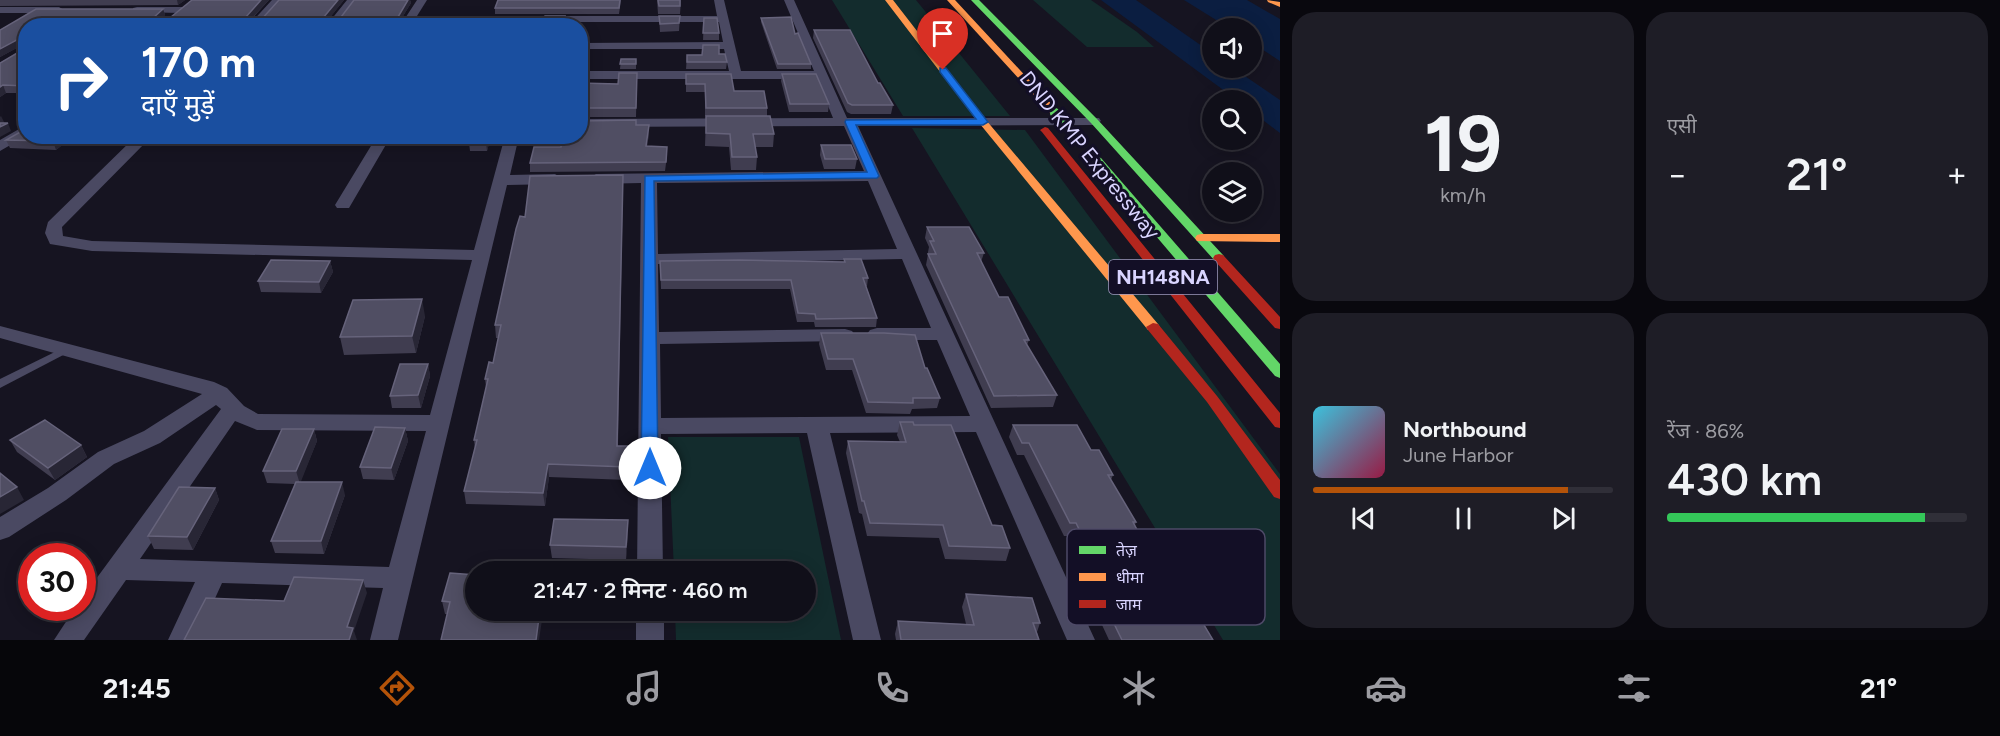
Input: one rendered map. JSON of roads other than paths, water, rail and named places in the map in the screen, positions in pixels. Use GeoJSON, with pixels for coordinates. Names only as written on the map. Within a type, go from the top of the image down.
{"type":"FeatureCollection","features":[{"type":"Feature","properties":{"kind":"main road"},"geometry":{"type":"LineString","coordinates":[[889,0],[983,122],[1212,399],[1280,493]]}},
{"type":"Feature","properties":{"kind":"main road","name":"DND KMP Expressway"},"geometry":{"type":"LineString","coordinates":[[951,0],[1056,113],[1280,373]]}},
{"type":"Feature","properties":{"kind":"main road"},"geometry":{"type":"LineString","coordinates":[[975,0],[1094,121],[1280,325]]}},
{"type":"Feature","properties":{"kind":"main road"},"geometry":{"type":"LineString","coordinates":[[1271,0],[1280,5]]}},
{"type":"Feature","properties":{"kind":"main road","name":"DND KMP Expressway"},"geometry":{"type":"LineString","coordinates":[[1029,110],[1280,423]]}},
{"type":"Feature","properties":{"kind":"main road"},"geometry":{"type":"LineString","coordinates":[[1201,238],[1280,237]]}},
{"type":"Feature","properties":{"kind":"main road"},"geometry":{"type":"LineString","coordinates":[[1216,256],[1238,256]]}},
{"type":"Feature","properties":{"kind":"street"},"geometry":{"type":"LineString","coordinates":[[171,18],[194,0]]}},
{"type":"Feature","properties":{"kind":"street"},"geometry":{"type":"LineString","coordinates":[[261,18],[278,0]]}},
{"type":"Feature","properties":{"kind":"street"},"geometry":{"type":"LineString","coordinates":[[338,18],[352,0]]}},
{"type":"Feature","properties":{"kind":"street"},"geometry":{"type":"LineString","coordinates":[[410,18],[422,0]]}},
{"type":"Feature","properties":{"kind":"street"},"geometry":{"type":"LineString","coordinates":[[719,0],[736,75]]}},
{"type":"Feature","properties":{"kind":"street"},"geometry":{"type":"LineString","coordinates":[[789,0],[822,75],[909,254],[1067,609]]}},
{"type":"Feature","properties":{"kind":"street"},"geometry":{"type":"LineString","coordinates":[[128,10],[182,9]]}},
{"type":"Feature","properties":{"kind":"street"},"geometry":{"type":"LineString","coordinates":[[0,10],[74,10]]}},
{"type":"Feature","properties":{"kind":"street"},"geometry":{"type":"LineString","coordinates":[[588,20],[723,19]]}},
{"type":"Feature","properties":{"kind":"street"},"geometry":{"type":"LineString","coordinates":[[588,46],[729,45]]}},
{"type":"Feature","properties":{"kind":"street"},"geometry":{"type":"LineString","coordinates":[[588,75],[822,75]]}},
{"type":"Feature","properties":{"kind":"street"},"geometry":{"type":"LineString","coordinates":[[588,123],[1094,121]]}},
{"type":"Feature","properties":{"kind":"street"},"geometry":{"type":"LineString","coordinates":[[0,147],[18,135]]}},
{"type":"Feature","properties":{"kind":"street"},"geometry":{"type":"LineString","coordinates":[[137,144],[54,226],[53,233],[56,240],[92,246],[482,255]]}},
{"type":"Feature","properties":{"kind":"street"},"geometry":{"type":"LineString","coordinates":[[343,205],[379,144]]}},
{"type":"Feature","properties":{"kind":"street"},"geometry":{"type":"LineString","coordinates":[[384,640],[510,144]]}},
{"type":"Feature","properties":{"kind":"street"},"geometry":{"type":"LineString","coordinates":[[501,180],[873,176]]}},
{"type":"Feature","properties":{"kind":"street"},"geometry":{"type":"LineString","coordinates":[[649,178],[650,561]]}},
{"type":"Feature","properties":{"kind":"street"},"geometry":{"type":"LineString","coordinates":[[649,259],[909,254]]}},
{"type":"Feature","properties":{"kind":"street"},"geometry":{"type":"LineString","coordinates":[[0,332],[193,383],[226,401],[248,420],[269,423],[439,423]]}},
{"type":"Feature","properties":{"kind":"street"},"geometry":{"type":"LineString","coordinates":[[649,338],[944,334]]}},
{"type":"Feature","properties":{"kind":"street"},"geometry":{"type":"LineString","coordinates":[[0,530],[57,494],[106,458],[226,401]]}},
{"type":"Feature","properties":{"kind":"street"},"geometry":{"type":"LineString","coordinates":[[68,640],[119,569],[226,401]]}},
{"type":"Feature","properties":{"kind":"street"},"geometry":{"type":"LineString","coordinates":[[650,426],[984,424]]}},
{"type":"Feature","properties":{"kind":"street"},"geometry":{"type":"LineString","coordinates":[[817,425],[867,640]]}},
{"type":"Feature","properties":{"kind":"street"},"geometry":{"type":"LineString","coordinates":[[119,569],[400,578]]}},
{"type":"Feature","properties":{"kind":"street"},"geometry":{"type":"LineString","coordinates":[[182,640],[214,571]]}},
{"type":"Feature","properties":{"kind":"street"},"geometry":{"type":"LineString","coordinates":[[650,621],[650,640]]}},
{"type":"Feature","properties":{"kind":"street"},"geometry":{"type":"LineString","coordinates":[[1074,625],[1081,640]]}},
{"type":"Feature","properties":{"kind":"lane"},"geometry":{"type":"LineString","coordinates":[[0,384],[65,350]]}},
{"type":"Feature","properties":{"kind":"water"},"geometry":{"type":"Polygon","coordinates":[[[1101,0],[1136,0],[1202,46],[1202,74],[1101,0]]]}},
{"type":"Feature","properties":{"kind":"water"},"geometry":{"type":"Polygon","coordinates":[[[1184,0],[1247,0],[1280,19],[1280,61],[1262,49],[1262,18],[1213,18],[1184,0]]]}},
{"type":"Feature","properties":{"kind":"water"},"geometry":{"type":"Polygon","coordinates":[[[1207,78],[1248,78],[1280,100],[1280,133],[1262,119],[1262,90],[1223,90],[1207,78]]]}}]}
